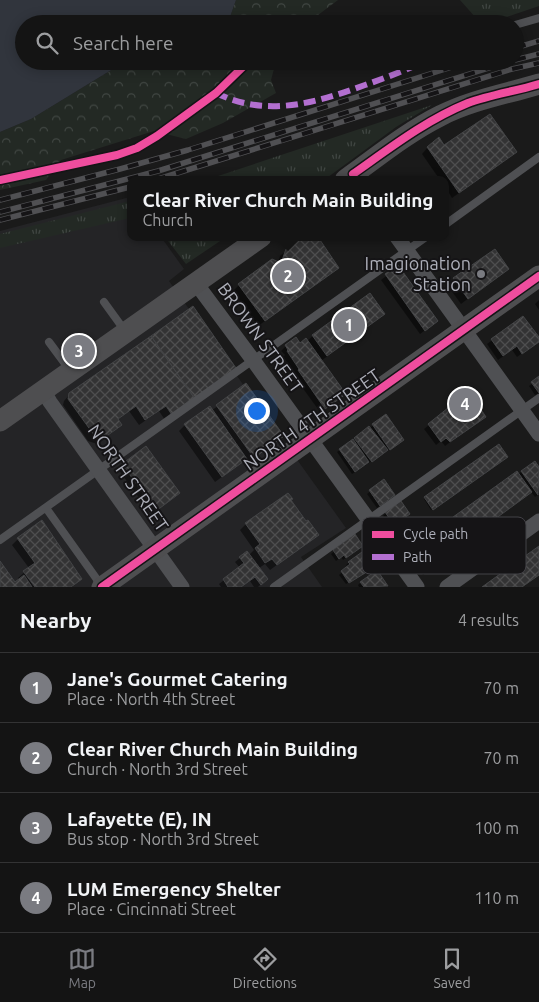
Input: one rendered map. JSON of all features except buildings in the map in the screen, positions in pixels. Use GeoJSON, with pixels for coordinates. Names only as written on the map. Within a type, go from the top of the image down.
{"type":"FeatureCollection","features":[{"type":"Feature","properties":{"kind":"street"},"geometry":{"type":"LineString","coordinates":[[354,176],[411,133],[440,116],[470,102],[539,84]]}},
{"type":"Feature","properties":{"kind":"street"},"geometry":{"type":"LineString","coordinates":[[511,92],[539,90]]}},
{"type":"Feature","properties":{"kind":"street"},"geometry":{"type":"LineString","coordinates":[[0,421],[255,241]]}},
{"type":"Feature","properties":{"kind":"street"},"geometry":{"type":"LineString","coordinates":[[400,241],[539,434]]}},
{"type":"Feature","properties":{"kind":"street","name":"NORTH 4TH STREET"},"geometry":{"type":"LineString","coordinates":[[102,587],[539,276]]}},
{"type":"Feature","properties":{"kind":"street","name":"BROWN STREET"},"geometry":{"type":"LineString","coordinates":[[195,282],[368,517]]}},
{"type":"Feature","properties":{"kind":"street","name":"NORTH STREET"},"geometry":{"type":"LineString","coordinates":[[43,390],[182,587]]}},
{"type":"Feature","properties":{"kind":"street"},"geometry":{"type":"LineString","coordinates":[[526,530],[539,521]]}},
{"type":"Feature","properties":{"kind":"street","name":"BROWN STREET"},"geometry":{"type":"LineString","coordinates":[[408,574],[417,587]]}},
{"type":"Feature","properties":{"kind":"street"},"geometry":{"type":"LineString","coordinates":[[447,587],[465,574]]}},
{"type":"Feature","properties":{"kind":"lane"},"geometry":{"type":"LineString","coordinates":[[524,22],[539,18]]}},
{"type":"Feature","properties":{"kind":"lane"},"geometry":{"type":"LineString","coordinates":[[449,222],[539,157]]}},
{"type":"Feature","properties":{"kind":"lane"},"geometry":{"type":"LineString","coordinates":[[0,540],[421,241]]}},
{"type":"Feature","properties":{"kind":"lane"},"geometry":{"type":"LineString","coordinates":[[104,302],[125,332]]}},
{"type":"Feature","properties":{"kind":"lane"},"geometry":{"type":"LineString","coordinates":[[49,342],[70,371]]}},
{"type":"Feature","properties":{"kind":"lane"},"geometry":{"type":"LineString","coordinates":[[374,517],[539,398]]}},
{"type":"Feature","properties":{"kind":"lane"},"geometry":{"type":"LineString","coordinates":[[46,508],[102,587]]}},
{"type":"Feature","properties":{"kind":"lane"},"geometry":{"type":"LineString","coordinates":[[274,587],[362,526]]}},
{"type":"Feature","properties":{"kind":"shaded area"},"geometry":{"type":"Polygon","coordinates":[[[0,0],[236,0],[231,15],[15,15],[15,70],[111,70],[31,119],[0,132],[0,0]]]}},
{"type":"Feature","properties":{"kind":"shaded area"},"geometry":{"type":"Polygon","coordinates":[[[127,198],[127,241],[164,241],[184,269],[169,281],[346,528],[301,557],[322,587],[0,587],[0,231],[127,198]]]}},
{"type":"Feature","properties":{"kind":"green space"},"geometry":{"type":"Polygon","coordinates":[[[236,0],[338,0],[318,15],[231,15],[236,0]]]}},
{"type":"Feature","properties":{"kind":"green space"},"geometry":{"type":"Polygon","coordinates":[[[460,0],[539,0],[539,6],[513,15],[473,15],[460,0]]]}},
{"type":"Feature","properties":{"kind":"green space"},"geometry":{"type":"Polygon","coordinates":[[[111,70],[274,70],[271,80],[276,93],[223,123],[186,139],[154,131],[61,160],[46,180],[0,190],[0,132],[31,119],[111,70]]]}},
{"type":"Feature","properties":{"kind":"green space"},"geometry":{"type":"Polygon","coordinates":[[[432,105],[396,127],[329,176],[218,176],[432,105]]]}},
{"type":"Feature","properties":{"kind":"green space"},"geometry":{"type":"Polygon","coordinates":[[[127,202],[127,219],[0,248],[0,234],[127,202]]]}},
{"type":"Feature","properties":{"kind":"green space"},"geometry":{"type":"Polygon","coordinates":[[[168,241],[220,241],[186,264],[168,241]]]}},
{"type":"Feature","properties":{"kind":"railway"},"geometry":{"type":"LineString","coordinates":[[524,45],[539,41]]}},
{"type":"Feature","properties":{"kind":"railway"},"geometry":{"type":"LineString","coordinates":[[524,58],[539,54]]}},
{"type":"Feature","properties":{"kind":"railway"},"geometry":{"type":"LineString","coordinates":[[524,66],[539,63]]}},
{"type":"Feature","properties":{"kind":"railway"},"geometry":{"type":"LineString","coordinates":[[0,200],[188,150],[442,70]]}},
{"type":"Feature","properties":{"kind":"railway"},"geometry":{"type":"LineString","coordinates":[[139,176],[482,70]]}},
{"type":"Feature","properties":{"kind":"railway"},"geometry":{"type":"LineString","coordinates":[[168,176],[509,70]]}},
{"type":"Feature","properties":{"kind":"railway"},"geometry":{"type":"LineString","coordinates":[[0,212],[127,179]]}},
{"type":"Feature","properties":{"kind":"railway"},"geometry":{"type":"LineString","coordinates":[[0,220],[127,188]]}},
{"type":"Feature","properties":{"kind":"marked path"},"geometry":{"type":"LineString","coordinates":[[216,93],[235,101],[254,105],[291,105],[346,92],[405,70]]}},
{"type":"Feature","properties":{"kind":"cycle path"},"geometry":{"type":"LineString","coordinates":[[0,180],[117,155],[137,148],[157,136],[216,93],[240,70]]}},
{"type":"Feature","properties":{"kind":"cycle path"},"geometry":{"type":"LineString","coordinates":[[353,174],[409,135],[453,110],[476,100],[539,84]]}},
{"type":"Feature","properties":{"kind":"cycle path"},"geometry":{"type":"LineString","coordinates":[[102,587],[539,276]]}},
{"type":"Feature","properties":{"kind":"place","name":"Imagionation Station"},"geometry":{"type":"Point","coordinates":[481,274]}},
{"type":"Feature","properties":{"kind":"place","name":"Clear River Church Main Building"},"geometry":{"type":"Point","coordinates":[288,276]}},
{"type":"Feature","properties":{"kind":"place","name":"Jane's Gourmet Catering"},"geometry":{"type":"Point","coordinates":[349,325]}},
{"type":"Feature","properties":{"kind":"place","name":"Lafayette (E), IN"},"geometry":{"type":"Point","coordinates":[79,351]}},
{"type":"Feature","properties":{"kind":"place","name":"LUM Emergency Shelter"},"geometry":{"type":"Point","coordinates":[465,404]}}]}
